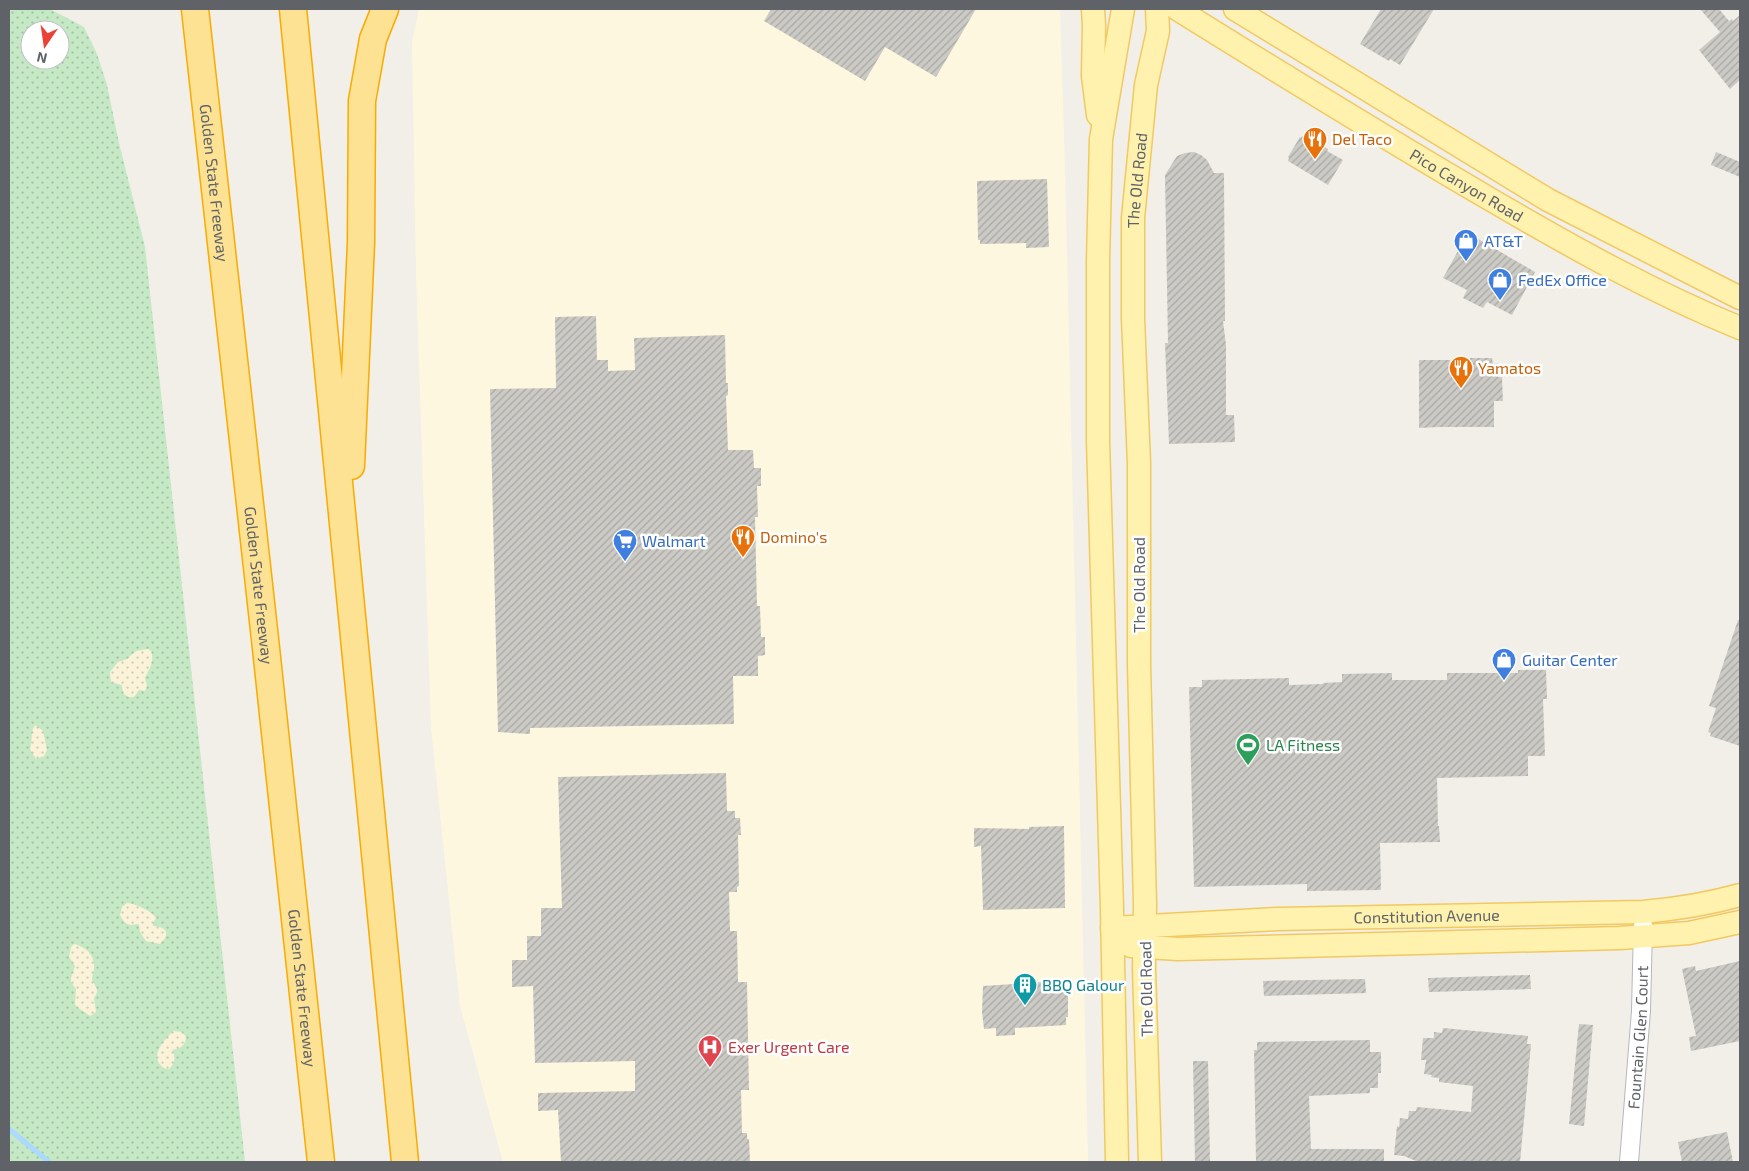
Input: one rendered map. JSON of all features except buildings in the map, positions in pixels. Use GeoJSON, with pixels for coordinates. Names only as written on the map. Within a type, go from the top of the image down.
{"type":"FeatureCollection","features":[{"type":"Feature","properties":{"kind":"highway","name":"Golden State Freeway"},"geometry":{"type":"LineString","coordinates":[[195,9],[321,1154]]}},
{"type":"Feature","properties":{"kind":"highway"},"geometry":{"type":"LineString","coordinates":[[293,9],[405,1162]]}},
{"type":"Feature","properties":{"kind":"highway"},"geometry":{"type":"LineString","coordinates":[[346,561],[361,244],[362,101],[373,39],[385,9]]}},
{"type":"Feature","properties":{"kind":"main road"},"geometry":{"type":"LineString","coordinates":[[1093,9],[1093,76],[1101,139]]}},
{"type":"Feature","properties":{"kind":"main road","name":"The Old Road"},"geometry":{"type":"LineString","coordinates":[[1117,1162],[1098,441],[1098,261],[1101,139],[1123,9]]}},
{"type":"Feature","properties":{"kind":"main road","name":"The Old Road"},"geometry":{"type":"LineString","coordinates":[[1150,1162],[1139,664],[1139,464],[1133,318],[1132,218],[1146,84],[1158,31],[1157,9]]}},
{"type":"Feature","properties":{"kind":"main road","name":"Pico Canyon Road"},"geometry":{"type":"LineString","coordinates":[[1177,9],[1433,167],[1567,244],[1680,302],[1740,328]]}},
{"type":"Feature","properties":{"kind":"main road","name":"Pico Canyon Road"},"geometry":{"type":"LineString","coordinates":[[1235,9],[1548,200],[1740,298]]}},
{"type":"Feature","properties":{"kind":"main road","name":"Constitution Avenue"},"geometry":{"type":"LineString","coordinates":[[1112,936],[1145,936],[1277,919],[1643,912],[1670,910],[1740,895]]}},
{"type":"Feature","properties":{"kind":"main road","name":"Constitution Avenue"},"geometry":{"type":"LineString","coordinates":[[1145,936],[1178,949],[1643,937],[1689,933],[1740,922]]}},
{"type":"Feature","properties":{"kind":"street","name":"Fountain Glen Court"},"geometry":{"type":"LineString","coordinates":[[1629,1162],[1641,1011],[1643,912]]}},
{"type":"Feature","properties":{"kind":"shaded area"},"geometry":{"type":"Polygon","coordinates":[[[419,9],[1060,9],[1088,1162],[503,1162],[460,1006],[431,727],[416,272],[412,43],[419,9]]]}},
{"type":"Feature","properties":{"kind":"green space"},"geometry":{"type":"Polygon","coordinates":[[[9,9],[50,9],[84,27],[97,54],[107,85],[119,143],[145,247],[245,1162],[9,1162],[9,9]]]}},
{"type":"Feature","properties":{"kind":"sand"},"geometry":{"type":"Polygon","coordinates":[[[148,649],[151,651],[152,658],[145,678],[147,686],[145,691],[139,690],[134,697],[128,697],[123,693],[122,685],[111,682],[110,672],[118,662],[127,659],[136,651],[148,649]]]}},
{"type":"Feature","properties":{"kind":"sand"},"geometry":{"type":"Polygon","coordinates":[[[35,725],[43,731],[47,750],[44,756],[36,759],[30,749],[35,725]]]}},
{"type":"Feature","properties":{"kind":"sand"},"geometry":{"type":"Polygon","coordinates":[[[127,903],[143,908],[156,918],[153,926],[162,928],[166,932],[166,937],[160,944],[146,941],[140,932],[139,924],[130,925],[124,922],[120,915],[122,907],[127,903]]]}},
{"type":"Feature","properties":{"kind":"sand"},"geometry":{"type":"Polygon","coordinates":[[[74,944],[89,952],[94,963],[92,980],[97,990],[94,998],[96,1012],[90,1016],[75,1004],[76,989],[71,982],[71,978],[75,966],[69,957],[71,947],[74,944]]]}},
{"type":"Feature","properties":{"kind":"sand"},"geometry":{"type":"Polygon","coordinates":[[[173,1031],[182,1032],[186,1037],[185,1043],[182,1046],[172,1050],[174,1062],[167,1069],[163,1068],[159,1063],[157,1054],[173,1031]]]}},
{"type":"Feature","properties":{"kind":"waterway"},"geometry":{"type":"LineString","coordinates":[[9,1129],[49,1162]]}},
{"type":"Feature","properties":{"kind":"place","name":"Del Taco"},"geometry":{"type":"Point","coordinates":[1315,160]}},
{"type":"Feature","properties":{"kind":"place","name":"AT&T"},"geometry":{"type":"Point","coordinates":[1466,262]}},
{"type":"Feature","properties":{"kind":"place","name":"FedEx Office"},"geometry":{"type":"Point","coordinates":[1500,301]}},
{"type":"Feature","properties":{"kind":"place","name":"Yamatos"},"geometry":{"type":"Point","coordinates":[1461,389]}},
{"type":"Feature","properties":{"kind":"place","name":"Domino's"},"geometry":{"type":"Point","coordinates":[743,558]}},
{"type":"Feature","properties":{"kind":"place","name":"Walmart"},"geometry":{"type":"Point","coordinates":[625,562]}},
{"type":"Feature","properties":{"kind":"place","name":"Guitar Center"},"geometry":{"type":"Point","coordinates":[1504,681]}},
{"type":"Feature","properties":{"kind":"place","name":"LA Fitness"},"geometry":{"type":"Point","coordinates":[1248,766]}},
{"type":"Feature","properties":{"kind":"place","name":"BBQ Galour"},"geometry":{"type":"Point","coordinates":[1025,1006]}},
{"type":"Feature","properties":{"kind":"place","name":"Exer Urgent Care"},"geometry":{"type":"Point","coordinates":[710,1068]}}]}
